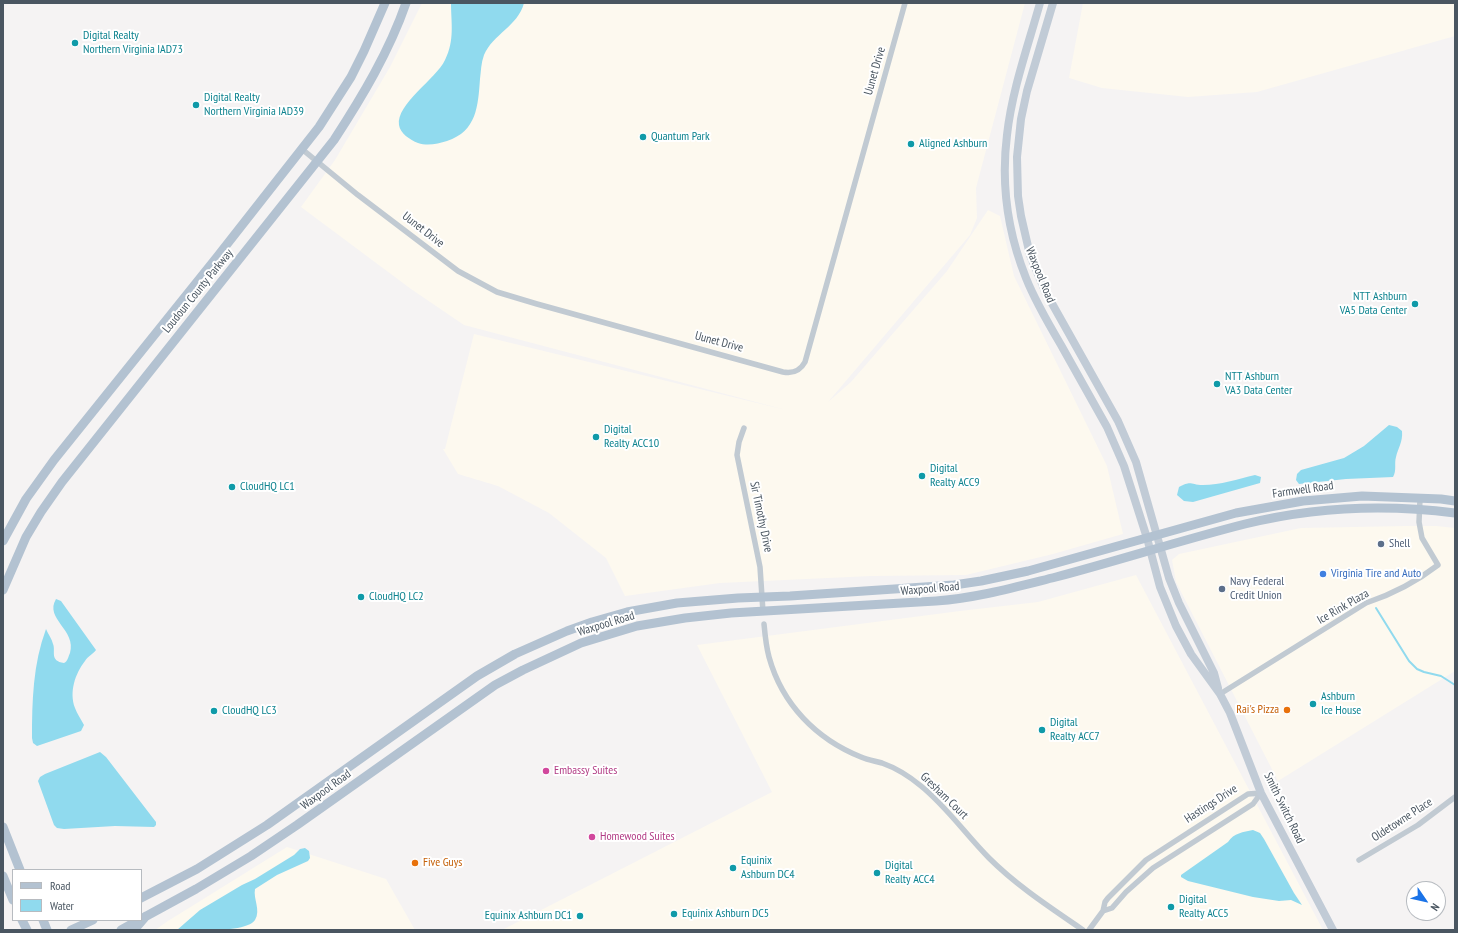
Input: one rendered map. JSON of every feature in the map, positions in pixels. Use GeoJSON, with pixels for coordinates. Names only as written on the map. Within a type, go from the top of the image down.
{"type":"FeatureCollection","features":[{"type":"Feature","properties":{"kind":"main road","name":"Loudoun County Parkway"},"geometry":{"type":"LineString","coordinates":[[3,541],[26,499],[54,460],[302,149],[335,102],[350,77],[364,51],[386,3]]}},
{"type":"Feature","properties":{"kind":"main road","name":"Loudoun County Parkway"},"geometry":{"type":"LineString","coordinates":[[3,590],[26,537],[54,493],[317,161],[350,115],[365,90],[392,37],[406,3]]}},
{"type":"Feature","properties":{"kind":"main road","name":"Waxpool Road"},"geometry":{"type":"LineString","coordinates":[[1040,3],[1016,88],[1007,136],[1005,177],[1009,218],[1019,258],[1034,297],[1116,445],[1147,538],[1155,549]]}},
{"type":"Feature","properties":{"kind":"main road","name":"Waxpool Road"},"geometry":{"type":"LineString","coordinates":[[1053,3],[1027,90],[1021,119],[1017,156],[1018,196],[1021,216],[1030,254],[1045,291],[1118,421],[1136,462],[1157,535],[1155,549]]}},
{"type":"Feature","properties":{"kind":"main road","name":"Farmwell Road"},"geometry":{"type":"LineString","coordinates":[[1157,535],[1236,513],[1303,501],[1362,496],[1455,501]]}},
{"type":"Feature","properties":{"kind":"main road","name":"Farmwell Road"},"geometry":{"type":"LineString","coordinates":[[1155,549],[1246,523],[1306,512],[1362,508],[1433,510],[1455,513]]}},
{"type":"Feature","properties":{"kind":"main road","name":"Waxpool Road"},"geometry":{"type":"LineString","coordinates":[[142,897],[197,869],[267,825],[477,676],[515,654],[567,631],[592,622],[627,612],[677,603],[763,596],[954,585],[981,581],[1028,571],[1157,535]]}},
{"type":"Feature","properties":{"kind":"main road","name":"Waxpool Road"},"geometry":{"type":"LineString","coordinates":[[142,918],[196,889],[297,826],[495,685],[581,643],[638,626],[685,618],[732,613],[961,599],[988,595],[1155,549]]}},
{"type":"Feature","properties":{"kind":"main road","name":"Smith Switch Road"},"geometry":{"type":"LineString","coordinates":[[1155,549],[1160,587],[1176,626],[1191,654],[1220,694],[1230,713],[1261,793],[1333,930]]}},
{"type":"Feature","properties":{"kind":"main road","name":"Smith Switch Road"},"geometry":{"type":"LineString","coordinates":[[1155,549],[1179,603],[1214,673],[1220,694]]}},
{"type":"Feature","properties":{"kind":"main road"},"geometry":{"type":"LineString","coordinates":[[3,828],[20,869]]}},
{"type":"Feature","properties":{"kind":"main road"},"geometry":{"type":"LineString","coordinates":[[3,876],[12,898]]}},
{"type":"Feature","properties":{"kind":"main road"},"geometry":{"type":"LineString","coordinates":[[22,921],[27,930]]}},
{"type":"Feature","properties":{"kind":"main road"},"geometry":{"type":"LineString","coordinates":[[71,930],[91,921]]}},
{"type":"Feature","properties":{"kind":"main road","name":"Waxpool Road"},"geometry":{"type":"LineString","coordinates":[[121,930],[137,921]]}},
{"type":"Feature","properties":{"kind":"main road"},"geometry":{"type":"LineString","coordinates":[[134,930],[140,921]]}},
{"type":"Feature","properties":{"kind":"street","name":"Uunet Drive"},"geometry":{"type":"LineString","coordinates":[[302,149],[458,271],[497,292],[783,372],[793,372],[798,370],[805,362],[905,3]]}},
{"type":"Feature","properties":{"kind":"street","name":"Sir Timothy Drive"},"geometry":{"type":"LineString","coordinates":[[744,428],[739,442],[737,455],[760,567],[763,612]]}},
{"type":"Feature","properties":{"kind":"street","name":"Ice Rink Plaza"},"geometry":{"type":"LineString","coordinates":[[1220,694],[1366,603],[1386,597],[1402,589],[1438,565],[1422,538],[1419,522],[1420,499]]}},
{"type":"Feature","properties":{"kind":"street","name":"Gresham Court"},"geometry":{"type":"LineString","coordinates":[[764,624],[769,657],[776,677],[786,697],[800,716],[812,728],[843,749],[862,758],[892,768],[921,786],[940,804],[990,859],[1010,877],[1034,896],[1083,930]]}},
{"type":"Feature","properties":{"kind":"street","name":"Hastings Drive"},"geometry":{"type":"LineString","coordinates":[[1089,930],[1103,911],[1105,902],[1108,898],[1146,860],[1248,794],[1261,793]]}},
{"type":"Feature","properties":{"kind":"street","name":"Hastings Drive"},"geometry":{"type":"LineString","coordinates":[[1103,911],[1112,908],[1126,892],[1153,868],[1253,804],[1261,793]]}},
{"type":"Feature","properties":{"kind":"street","name":"Oldetowne Place"},"geometry":{"type":"LineString","coordinates":[[1359,860],[1418,825],[1455,797]]}},
{"type":"Feature","properties":{"kind":"shaded area"},"geometry":{"type":"Polygon","coordinates":[[[422,3],[1025,3],[976,188],[977,218],[970,235],[828,402],[851,382],[947,271],[988,210],[1000,216],[1014,276],[1107,466],[1123,534],[1053,554],[966,575],[871,576],[720,583],[625,596],[606,558],[549,513],[498,486],[458,474],[443,449],[445,449],[474,334],[786,410],[464,325],[411,289],[301,207],[335,160],[390,67],[422,3]]]}},
{"type":"Feature","properties":{"kind":"shaded area"},"geometry":{"type":"Polygon","coordinates":[[[1083,3],[1455,3],[1455,36],[1257,92],[1188,97],[1102,88],[1069,78],[1083,3]]]}},
{"type":"Feature","properties":{"kind":"shaded area"},"geometry":{"type":"Polygon","coordinates":[[[1436,526],[1455,528],[1455,671],[1278,781],[1176,582],[1172,560],[1179,554],[1301,528],[1436,526]]]}},
{"type":"Feature","properties":{"kind":"shaded area"},"geometry":{"type":"Polygon","coordinates":[[[1136,575],[1323,930],[502,930],[772,792],[697,645],[1038,602],[1136,575]]]}},
{"type":"Feature","properties":{"kind":"shaded area"},"geometry":{"type":"Polygon","coordinates":[[[287,847],[386,879],[415,930],[155,930],[168,921],[287,847]]]}},
{"type":"Feature","properties":{"kind":"water"},"geometry":{"type":"Polygon","coordinates":[[[451,3],[524,3],[516,18],[493,41],[484,55],[481,67],[477,108],[465,131],[457,137],[447,141],[432,144],[421,144],[412,140],[403,133],[399,125],[400,117],[410,100],[434,75],[445,60],[451,38],[451,3]]]}},
{"type":"Feature","properties":{"kind":"water"},"geometry":{"type":"Polygon","coordinates":[[[1389,425],[1397,427],[1402,431],[1402,438],[1396,457],[1395,472],[1393,477],[1346,479],[1299,484],[1296,480],[1297,474],[1301,470],[1344,458],[1364,446],[1389,425]]]}},
{"type":"Feature","properties":{"kind":"water"},"geometry":{"type":"Polygon","coordinates":[[[1255,475],[1261,477],[1260,483],[1193,502],[1184,501],[1177,495],[1179,487],[1186,484],[1216,484],[1255,475]]]}},
{"type":"Feature","properties":{"kind":"water"},"geometry":{"type":"Polygon","coordinates":[[[56,599],[61,601],[96,650],[81,666],[74,683],[73,702],[84,725],[81,731],[37,746],[33,743],[32,738],[34,683],[38,656],[46,629],[54,647],[54,655],[56,660],[64,663],[70,653],[71,645],[69,638],[54,613],[53,606],[56,599]]]}},
{"type":"Feature","properties":{"kind":"water"},"geometry":{"type":"Polygon","coordinates":[[[100,752],[106,757],[156,822],[154,827],[115,826],[64,829],[57,828],[54,825],[38,781],[40,777],[100,752]]]}},
{"type":"Feature","properties":{"kind":"water"},"geometry":{"type":"Polygon","coordinates":[[[1253,830],[1260,833],[1264,839],[1302,905],[1291,900],[1279,901],[1253,897],[1188,881],[1181,877],[1181,875],[1239,833],[1253,830]]]}},
{"type":"Feature","properties":{"kind":"water"},"geometry":{"type":"Polygon","coordinates":[[[305,848],[309,851],[310,858],[308,861],[277,875],[255,889],[257,916],[250,924],[242,927],[219,930],[177,930],[200,910],[255,879],[294,855],[300,849],[305,848]]]}},
{"type":"Feature","properties":{"kind":"waterway"},"geometry":{"type":"LineString","coordinates":[[1376,608],[1409,661],[1417,669],[1441,676],[1455,685]]}},
{"type":"Feature","properties":{"kind":"place","name":"Digital Realty Northern Virginia IAD73"},"geometry":{"type":"Point","coordinates":[75,43]}},
{"type":"Feature","properties":{"kind":"place","name":"Digital Realty Northern Virginia IAD39"},"geometry":{"type":"Point","coordinates":[196,105]}},
{"type":"Feature","properties":{"kind":"place","name":"Quantum Park"},"geometry":{"type":"Point","coordinates":[643,137]}},
{"type":"Feature","properties":{"kind":"place","name":"Aligned Ashburn"},"geometry":{"type":"Point","coordinates":[911,144]}},
{"type":"Feature","properties":{"kind":"place","name":"NTT Ashburn VA5 Data Center"},"geometry":{"type":"Point","coordinates":[1415,304]}},
{"type":"Feature","properties":{"kind":"place","name":"NTT Ashburn VA3 Data Center"},"geometry":{"type":"Point","coordinates":[1217,384]}},
{"type":"Feature","properties":{"kind":"place","name":"Digital Realty ACC10"},"geometry":{"type":"Point","coordinates":[596,437]}},
{"type":"Feature","properties":{"kind":"place","name":"Digital Realty ACC9"},"geometry":{"type":"Point","coordinates":[922,476]}},
{"type":"Feature","properties":{"kind":"place","name":"CloudHQ LC1"},"geometry":{"type":"Point","coordinates":[232,487]}},
{"type":"Feature","properties":{"kind":"place","name":"Shell"},"geometry":{"type":"Point","coordinates":[1381,544]}},
{"type":"Feature","properties":{"kind":"place","name":"Virginia Tire and Auto"},"geometry":{"type":"Point","coordinates":[1323,574]}},
{"type":"Feature","properties":{"kind":"place","name":"Navy Federal Credit Union"},"geometry":{"type":"Point","coordinates":[1222,589]}},
{"type":"Feature","properties":{"kind":"place","name":"CloudHQ LC2"},"geometry":{"type":"Point","coordinates":[361,597]}},
{"type":"Feature","properties":{"kind":"place","name":"Ashburn Ice House"},"geometry":{"type":"Point","coordinates":[1313,704]}},
{"type":"Feature","properties":{"kind":"place","name":"Rai's Pizza"},"geometry":{"type":"Point","coordinates":[1287,710]}},
{"type":"Feature","properties":{"kind":"place","name":"CloudHQ LC3"},"geometry":{"type":"Point","coordinates":[214,711]}},
{"type":"Feature","properties":{"kind":"place","name":"Digital Realty ACC7"},"geometry":{"type":"Point","coordinates":[1042,730]}},
{"type":"Feature","properties":{"kind":"place","name":"Embassy Suites"},"geometry":{"type":"Point","coordinates":[546,771]}},
{"type":"Feature","properties":{"kind":"place","name":"Homewood Suites"},"geometry":{"type":"Point","coordinates":[592,837]}},
{"type":"Feature","properties":{"kind":"place","name":"Five Guys"},"geometry":{"type":"Point","coordinates":[415,863]}},
{"type":"Feature","properties":{"kind":"place","name":"Equinix Ashburn DC4"},"geometry":{"type":"Point","coordinates":[733,868]}},
{"type":"Feature","properties":{"kind":"place","name":"Digital Realty ACC4"},"geometry":{"type":"Point","coordinates":[877,873]}},
{"type":"Feature","properties":{"kind":"place","name":"Digital Realty ACC5"},"geometry":{"type":"Point","coordinates":[1171,907]}},
{"type":"Feature","properties":{"kind":"place","name":"Equinix Ashburn DC5"},"geometry":{"type":"Point","coordinates":[674,914]}},
{"type":"Feature","properties":{"kind":"place","name":"Equinix Ashburn DC1"},"geometry":{"type":"Point","coordinates":[580,916]}}]}
